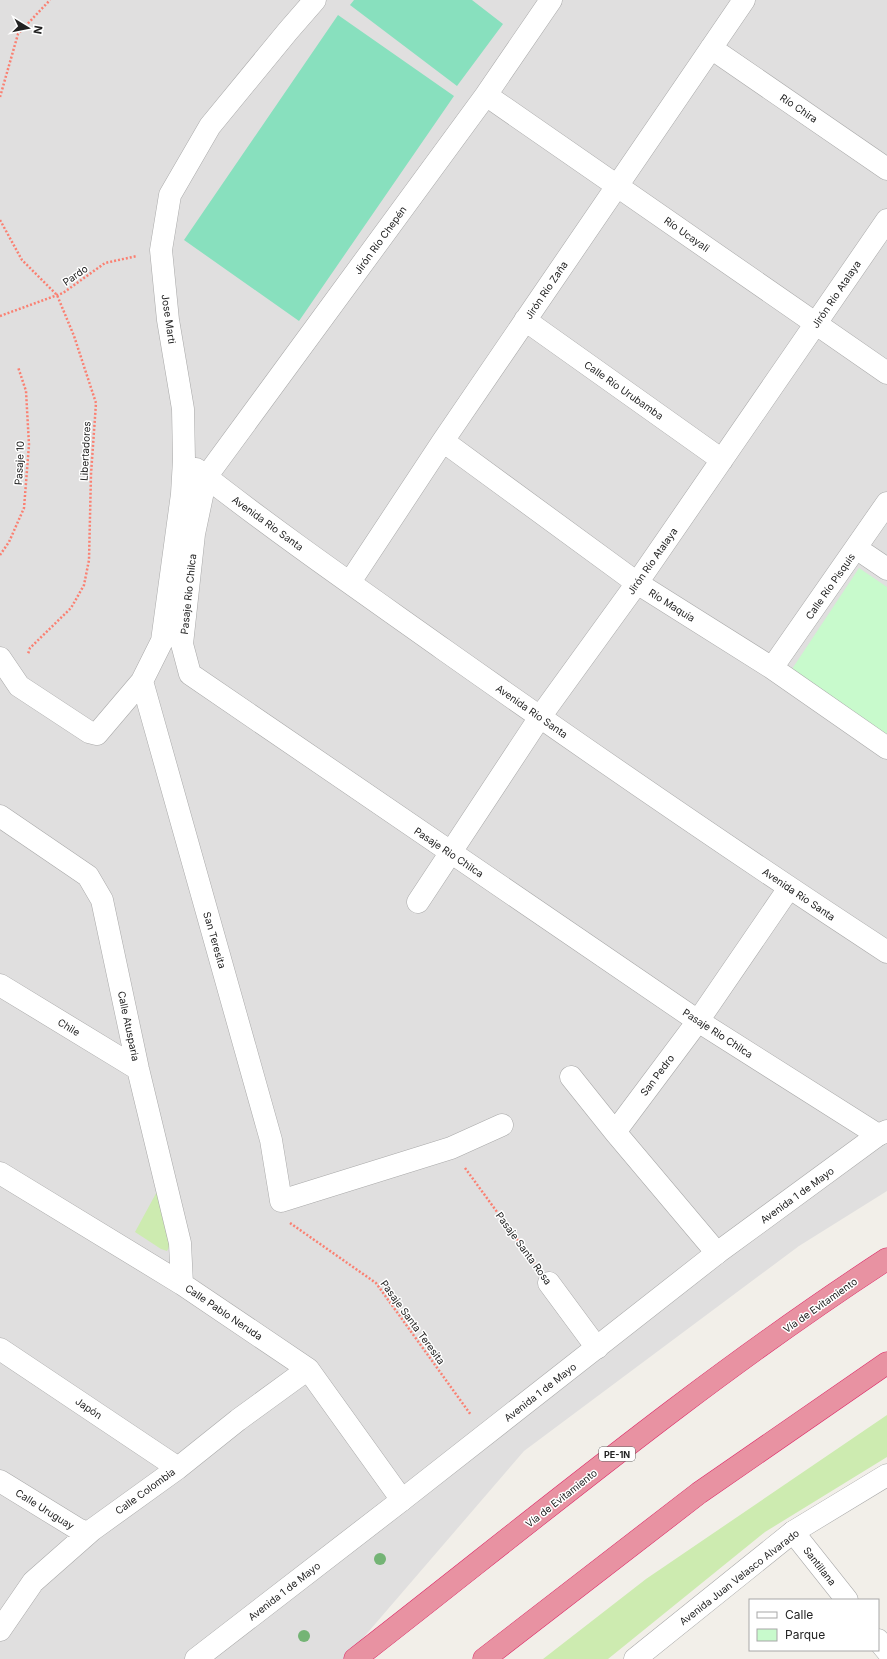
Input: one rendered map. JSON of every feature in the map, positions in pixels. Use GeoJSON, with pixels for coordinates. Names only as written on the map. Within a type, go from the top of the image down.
{"type":"FeatureCollection","features":[{"type":"Feature","properties":{"kind":"highway","name":"Vía de Evitamiento"},"geometry":{"type":"LineString","coordinates":[[355,1659],[669,1414],[831,1296],[887,1259]]}},
{"type":"Feature","properties":{"kind":"highway"},"geometry":{"type":"LineString","coordinates":[[484,1659],[699,1493],[887,1363]]}},
{"type":"Feature","properties":{"kind":"street","name":"Jose Marti"},"geometry":{"type":"LineString","coordinates":[[9,688],[88,732],[97,734],[142,681],[162,641],[182,494],[184,460],[183,409],[168,320],[161,250],[170,195],[210,126],[315,0]]}},
{"type":"Feature","properties":{"kind":"street","name":"Jirón Río Chepén"},"geometry":{"type":"LineString","coordinates":[[206,477],[486,95],[551,0]]}},
{"type":"Feature","properties":{"kind":"street","name":"Jirón Río Zaña"},"geometry":{"type":"LineString","coordinates":[[350,582],[443,441],[744,0]]}},
{"type":"Feature","properties":{"kind":"street","name":"Río Chira"},"geometry":{"type":"LineString","coordinates":[[711,48],[887,169]]}},
{"type":"Feature","properties":{"kind":"street","name":"Río Ucayali"},"geometry":{"type":"LineString","coordinates":[[486,95],[887,373]]}},
{"type":"Feature","properties":{"kind":"street","name":"Jirón Río Atalaya"},"geometry":{"type":"LineString","coordinates":[[418,902],[540,718],[637,583],[887,220]]}},
{"type":"Feature","properties":{"kind":"street","name":"Calle Río Urubamba"},"geometry":{"type":"LineString","coordinates":[[525,320],[722,460]]}},
{"type":"Feature","properties":{"kind":"street","name":"Río Maquia"},"geometry":{"type":"LineString","coordinates":[[443,441],[637,583],[772,668],[887,748]]}},
{"type":"Feature","properties":{"kind":"street","name":"Avenida Rio Santa"},"geometry":{"type":"LineString","coordinates":[[184,460],[350,582],[540,718],[789,888],[887,952]]}},
{"type":"Feature","properties":{"kind":"street","name":"Pasaje Rio Chilca"},"geometry":{"type":"LineString","coordinates":[[206,477],[194,534],[182,644],[190,674],[698,1021],[883,1133]]}},
{"type":"Feature","properties":{"kind":"street","name":"Calle Río Pisquis"},"geometry":{"type":"LineString","coordinates":[[772,668],[887,503]]}},
{"type":"Feature","properties":{"kind":"street"},"geometry":{"type":"LineString","coordinates":[[856,548],[887,569]]}},
{"type":"Feature","properties":{"kind":"street"},"geometry":{"type":"LineString","coordinates":[[0,658],[9,688]]}},
{"type":"Feature","properties":{"kind":"street","name":"San Teresita"},"geometry":{"type":"LineString","coordinates":[[142,681],[271,1140],[281,1200]]}},
{"type":"Feature","properties":{"kind":"street","name":"Calle Atusparia"},"geometry":{"type":"LineString","coordinates":[[0,816],[88,876],[102,900],[138,1069],[180,1243],[182,1284]]}},
{"type":"Feature","properties":{"kind":"street","name":"San Pedro"},"geometry":{"type":"LineString","coordinates":[[615,1132],[698,1021],[789,888]]}},
{"type":"Feature","properties":{"kind":"street","name":"Chile"},"geometry":{"type":"LineString","coordinates":[[0,985],[138,1069]]}},
{"type":"Feature","properties":{"kind":"street"},"geometry":{"type":"LineString","coordinates":[[571,1077],[615,1132],[717,1253]]}},
{"type":"Feature","properties":{"kind":"street"},"geometry":{"type":"LineString","coordinates":[[281,1200],[451,1148],[502,1125]]}},
{"type":"Feature","properties":{"kind":"street","name":"Avenida 1 de Mayo"},"geometry":{"type":"LineString","coordinates":[[196,1659],[486,1435],[717,1253],[883,1133]]}},
{"type":"Feature","properties":{"kind":"street","name":"Calle Pablo Neruda"},"geometry":{"type":"LineString","coordinates":[[0,1173],[182,1284],[308,1369],[402,1500]]}},
{"type":"Feature","properties":{"kind":"street","name":"Pasaje Santa Rosa"},"geometry":{"type":"LineString","coordinates":[[549,1283],[596,1348]]}},
{"type":"Feature","properties":{"kind":"street","name":"Japón"},"geometry":{"type":"LineString","coordinates":[[0,1348],[178,1468]]}},
{"type":"Feature","properties":{"kind":"street","name":"Calle Colombia"},"geometry":{"type":"LineString","coordinates":[[0,1630],[33,1582],[92,1530],[178,1468],[238,1420],[308,1369]]}},
{"type":"Feature","properties":{"kind":"street","name":"Avenida Juan Velasco Alvarado"},"geometry":{"type":"LineString","coordinates":[[635,1659],[793,1532],[887,1475]]}},
{"type":"Feature","properties":{"kind":"street","name":"Calle Uruguay"},"geometry":{"type":"LineString","coordinates":[[0,1481],[78,1529],[85,1532],[92,1530]]}},
{"type":"Feature","properties":{"kind":"street","name":"Santillana"},"geometry":{"type":"LineString","coordinates":[[793,1532],[846,1599]]}},
{"type":"Feature","properties":{"kind":"street"},"geometry":{"type":"LineString","coordinates":[[879,1641],[887,1651]]}},
{"type":"Feature","properties":{"kind":"path"},"geometry":{"type":"LineString","coordinates":[[0,96],[18,34],[50,0]]}},
{"type":"Feature","properties":{"kind":"path","name":"Libertadores"},"geometry":{"type":"LineString","coordinates":[[0,220],[22,260],[57,296],[74,336],[96,402],[91,474],[89,560],[84,585],[71,608],[30,648],[9,688]]}},
{"type":"Feature","properties":{"kind":"path","name":"Pardo"},"geometry":{"type":"LineString","coordinates":[[0,316],[63,294],[105,263],[161,250]]}},
{"type":"Feature","properties":{"kind":"path","name":"Pasaje 10"},"geometry":{"type":"LineString","coordinates":[[0,555],[9,542],[24,508],[29,444],[26,391],[18,367]]}},
{"type":"Feature","properties":{"kind":"path","name":"Pasaje Santa Rosa"},"geometry":{"type":"LineString","coordinates":[[451,1148],[549,1283]]}},
{"type":"Feature","properties":{"kind":"path","name":"Pasaje Santa Teresita"},"geometry":{"type":"LineString","coordinates":[[281,1200],[291,1224],[376,1283],[486,1435]]}},
{"type":"Feature","properties":{"kind":"shaded area"},"geometry":{"type":"Polygon","coordinates":[[[0,0],[887,0],[887,1191],[799,1246],[524,1451],[345,1659],[0,1659],[0,0]]]}},
{"type":"Feature","properties":{"kind":"green space"},"geometry":{"type":"Polygon","coordinates":[[[354,0],[472,0],[503,24],[457,86],[350,5],[354,0]]]}},
{"type":"Feature","properties":{"kind":"green space"},"geometry":{"type":"Polygon","coordinates":[[[338,15],[454,96],[299,321],[184,240],[338,15]]]}},
{"type":"Feature","properties":{"kind":"green space"},"geometry":{"type":"Polygon","coordinates":[[[859,568],[887,587],[887,734],[790,672],[859,568]]]}},
{"type":"Feature","properties":{"kind":"green space"},"geometry":{"type":"Polygon","coordinates":[[[160,1186],[166,1210],[170,1238],[167,1251],[161,1249],[135,1232],[160,1186]]]}},
{"type":"Feature","properties":{"kind":"green space"},"geometry":{"type":"Polygon","coordinates":[[[887,1415],[887,1457],[765,1532],[608,1659],[543,1659],[646,1579],[887,1415]]]}}]}
